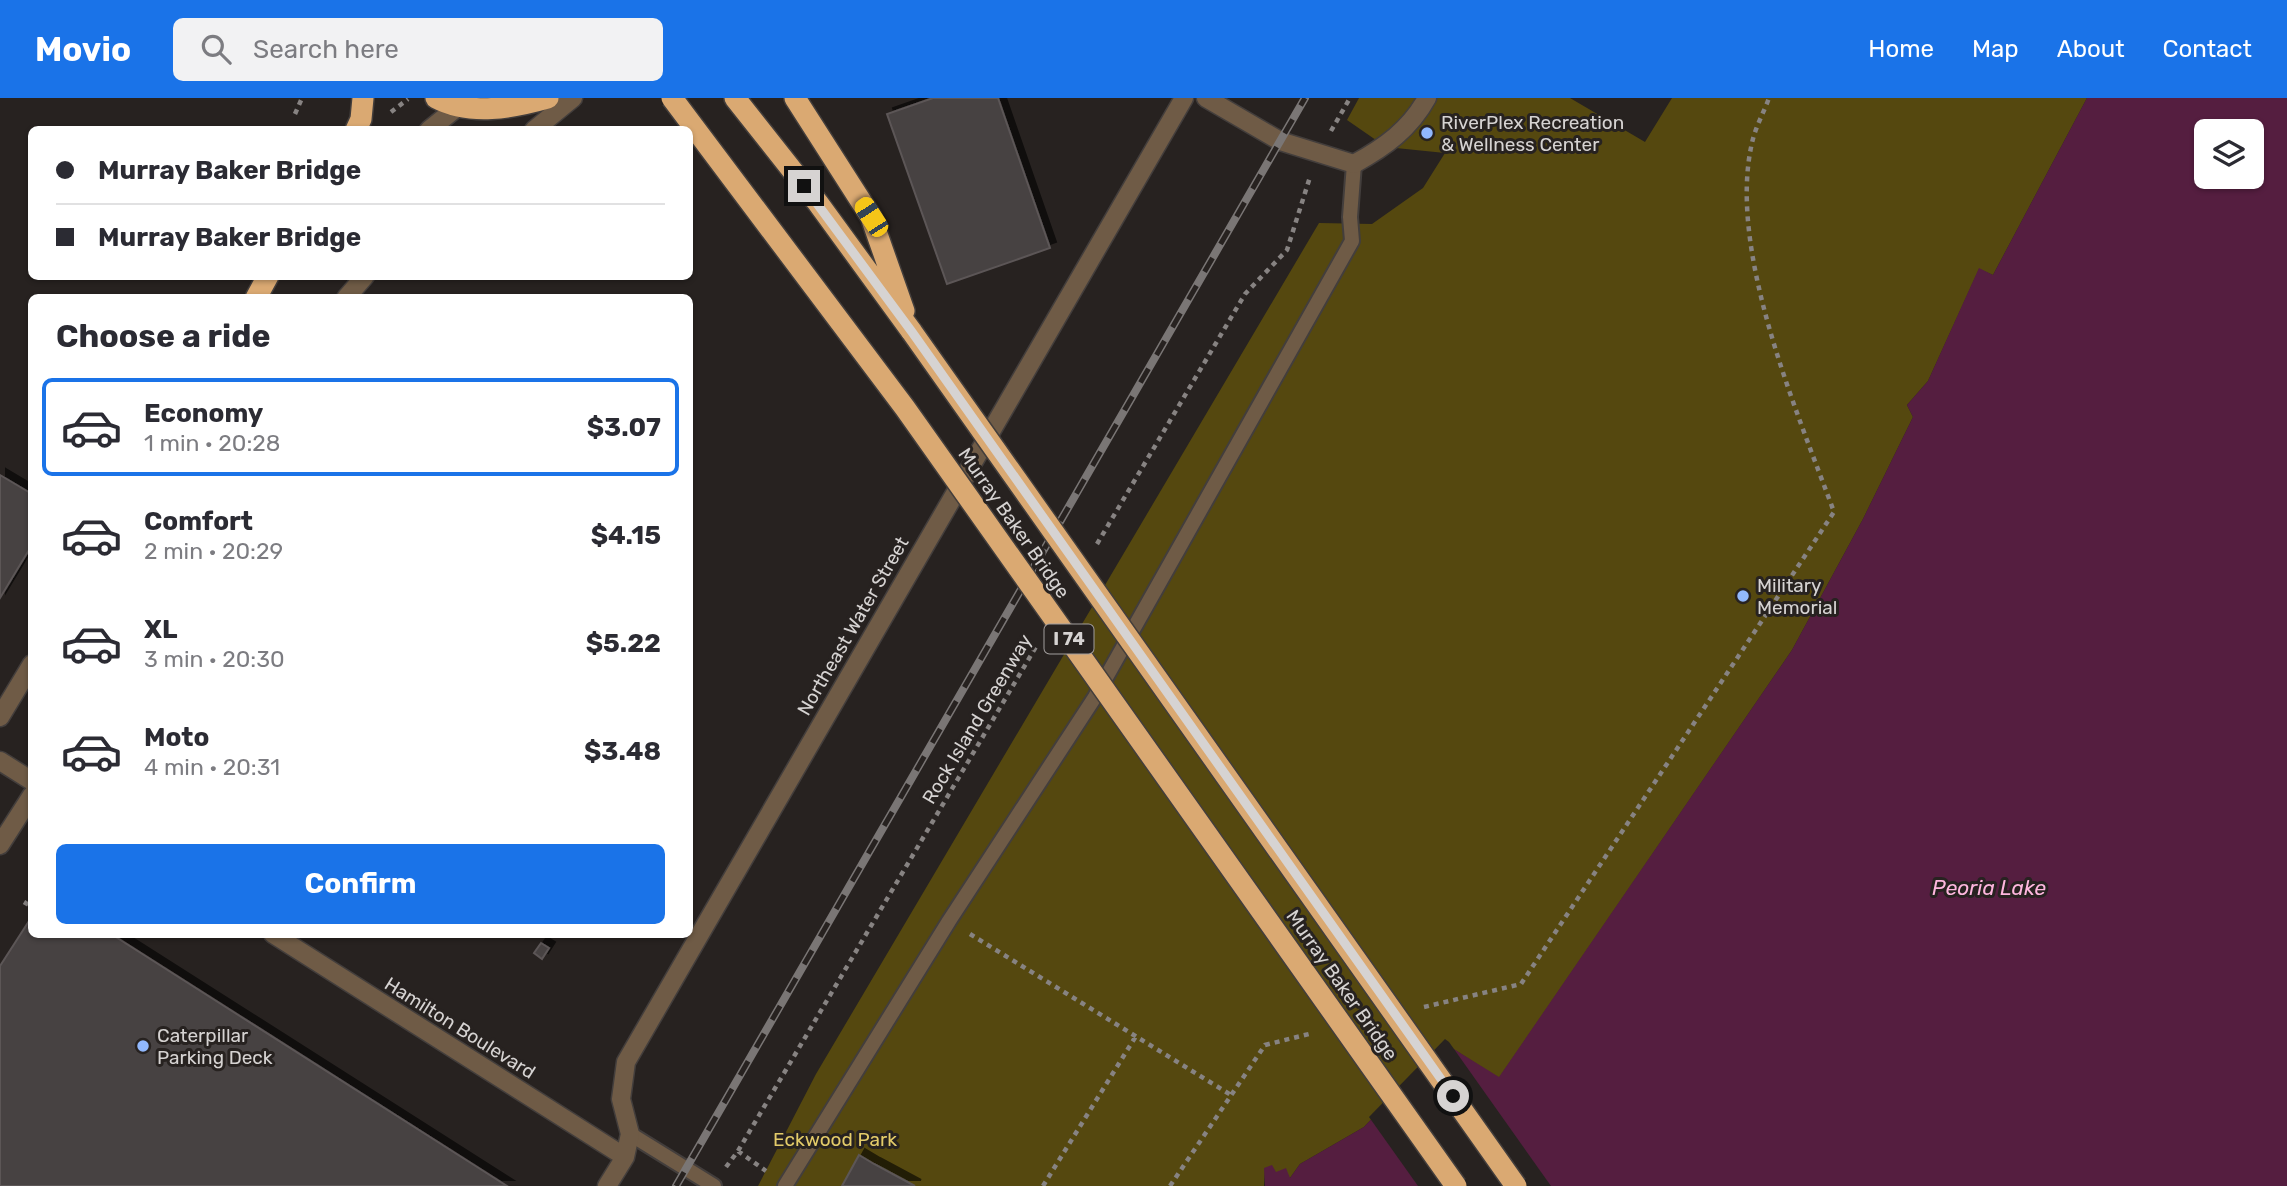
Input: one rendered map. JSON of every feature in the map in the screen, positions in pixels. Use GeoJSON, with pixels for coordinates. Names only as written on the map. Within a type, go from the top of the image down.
{"type":"FeatureCollection","features":[{"type":"Feature","properties":{"kind":"highway"},"geometry":{"type":"LineString","coordinates":[[358,126],[363,98]]}},
{"type":"Feature","properties":{"kind":"highway"},"geometry":{"type":"LineString","coordinates":[[436,98],[495,108],[548,98]]}},
{"type":"Feature","properties":{"kind":"highway","name":"Murray Baker Bridge"},"geometry":{"type":"LineString","coordinates":[[672,98],[905,408],[1457,1186]]}},
{"type":"Feature","properties":{"kind":"highway","name":"Murray Baker Bridge"},"geometry":{"type":"LineString","coordinates":[[735,98],[818,203],[912,332],[1516,1186]]}},
{"type":"Feature","properties":{"kind":"highway"},"geometry":{"type":"LineString","coordinates":[[795,98],[871,217],[912,332]]}},
{"type":"Feature","properties":{"kind":"street"},"geometry":{"type":"LineString","coordinates":[[539,126],[573,98]]}},
{"type":"Feature","properties":{"kind":"street","name":"Northeast Water Street"},"geometry":{"type":"LineString","coordinates":[[607,1186],[625,1157],[630,1134],[621,1099],[626,1062],[1184,98]]}},
{"type":"Feature","properties":{"kind":"street"},"geometry":{"type":"LineString","coordinates":[[1206,98],[1280,141],[1354,164],[1386,147],[1418,114],[1427,98]]}},
{"type":"Feature","properties":{"kind":"street"},"geometry":{"type":"LineString","coordinates":[[434,126],[464,102]]}},
{"type":"Feature","properties":{"kind":"street"},"geometry":{"type":"LineString","coordinates":[[261,294],[272,280]]}},
{"type":"Feature","properties":{"kind":"street"},"geometry":{"type":"LineString","coordinates":[[349,294],[362,280]]}},
{"type":"Feature","properties":{"kind":"street"},"geometry":{"type":"LineString","coordinates":[[0,717],[28,671]]}},
{"type":"Feature","properties":{"kind":"street"},"geometry":{"type":"LineString","coordinates":[[0,761],[28,778]]}},
{"type":"Feature","properties":{"kind":"street"},"geometry":{"type":"LineString","coordinates":[[0,845],[28,801]]}},
{"type":"Feature","properties":{"kind":"street","name":"Hamilton Boulevard"},"geometry":{"type":"LineString","coordinates":[[279,938],[625,1157]]}},
{"type":"Feature","properties":{"kind":"lane"},"geometry":{"type":"LineString","coordinates":[[786,1185],[949,921],[1095,697],[1352,241],[1350,217],[1354,164]]}},
{"type":"Feature","properties":{"kind":"lane"},"geometry":{"type":"LineString","coordinates":[[630,1134],[713,1185]]}},
{"type":"Feature","properties":{"kind":"path"},"geometry":{"type":"LineString","coordinates":[[295,114],[302,98]]}},
{"type":"Feature","properties":{"kind":"path"},"geometry":{"type":"LineString","coordinates":[[1340,115],[1350,98]]}},
{"type":"Feature","properties":{"kind":"path"},"geometry":{"type":"LineString","coordinates":[[1416,1009],[1521,984],[1834,512],[1785,379],[1749,248],[1748,179],[1752,142],[1769,98]]}},
{"type":"Feature","properties":{"kind":"path"},"geometry":{"type":"LineString","coordinates":[[382,110],[388,114],[408,99]]}},
{"type":"Feature","properties":{"kind":"path"},"geometry":{"type":"LineString","coordinates":[[1092,553],[1245,294],[1287,250],[1303,193]]}},
{"type":"Feature","properties":{"kind":"path","name":"Rock Island Greenway"},"geometry":{"type":"LineString","coordinates":[[713,1185],[738,1151],[1043,635]]}},
{"type":"Feature","properties":{"kind":"path"},"geometry":{"type":"LineString","coordinates":[[24,902],[28,904]]}},
{"type":"Feature","properties":{"kind":"path"},"geometry":{"type":"LineString","coordinates":[[949,921],[1231,1095]]}},
{"type":"Feature","properties":{"kind":"path"},"geometry":{"type":"LineString","coordinates":[[1170,1186],[1265,1045],[1324,1031]]}},
{"type":"Feature","properties":{"kind":"path"},"geometry":{"type":"LineString","coordinates":[[1044,1186],[1136,1036]]}},
{"type":"Feature","properties":{"kind":"path"},"geometry":{"type":"LineString","coordinates":[[738,1151],[786,1185]]}},
{"type":"Feature","properties":{"kind":"green space","name":"Eckwood Park"},"geometry":{"type":"Polygon","coordinates":[[[1359,98],[1570,98],[1645,142],[1672,98],[2087,98],[1993,275],[1979,269],[1928,381],[1907,405],[1913,417],[1863,519],[1792,650],[1499,1078],[1444,1043],[1364,1127],[1300,1164],[1290,1178],[1265,1168],[1264,1186],[758,1186],[816,1074],[1319,223],[1372,224],[1423,188],[1445,153],[1386,147],[1347,120],[1359,98]]]}},
{"type":"Feature","properties":{"kind":"water","name":"Peoria Lake"},"geometry":{"type":"Polygon","coordinates":[[[2087,98],[2287,98],[2287,1186],[1265,1186],[1264,1168],[1272,1165],[1276,1172],[1286,1168],[1290,1178],[1300,1164],[1364,1127],[1444,1043],[1499,1077],[1792,650],[1863,519],[1913,417],[1907,405],[1928,381],[1979,268],[1993,275],[2087,98]]]}},
{"type":"Feature","properties":{"kind":"pier"},"geometry":{"type":"Polygon","coordinates":[[[1445,1039],[1551,1186],[1418,1186],[1369,1117],[1445,1039]]]}},
{"type":"Feature","properties":{"kind":"building"},"geometry":{"type":"Polygon","coordinates":[[[933,98],[998,98],[1050,248],[947,284],[887,114],[933,98]]]}},
{"type":"Feature","properties":{"kind":"building"},"geometry":{"type":"Polygon","coordinates":[[[0,475],[28,492],[28,552],[0,598],[0,475]]]}},
{"type":"Feature","properties":{"kind":"building","name":"Caterpillar Parking Deck"},"geometry":{"type":"Polygon","coordinates":[[[28,923],[28,938],[117,938],[507,1186],[0,1186],[0,966],[28,923]]]}},
{"type":"Feature","properties":{"kind":"building"},"geometry":{"type":"Polygon","coordinates":[[[541,943],[549,948],[542,959],[534,953],[541,943]]]}},
{"type":"Feature","properties":{"kind":"building"},"geometry":{"type":"Polygon","coordinates":[[[859,1155],[874,1164],[915,1186],[842,1186],[859,1155]]]}},
{"type":"Feature","properties":{"kind":"railway"},"geometry":{"type":"LineString","coordinates":[[676,1186],[1305,98]]}},
{"type":"Feature","properties":{"kind":"place","name":"RiverPlex Recreation & Wellness Center"},"geometry":{"type":"Point","coordinates":[1427,133]}},
{"type":"Feature","properties":{"kind":"place","name":"Military Memorial"},"geometry":{"type":"Point","coordinates":[1743,596]}},
{"type":"Feature","properties":{"kind":"place","name":"Caterpillar Parking Deck"},"geometry":{"type":"Point","coordinates":[143,1046]}},
{"type":"Feature","properties":{"kind":"route"},"geometry":{"type":"LineString","coordinates":[[804,186],[912,332],[1453,1096]]}}]}
